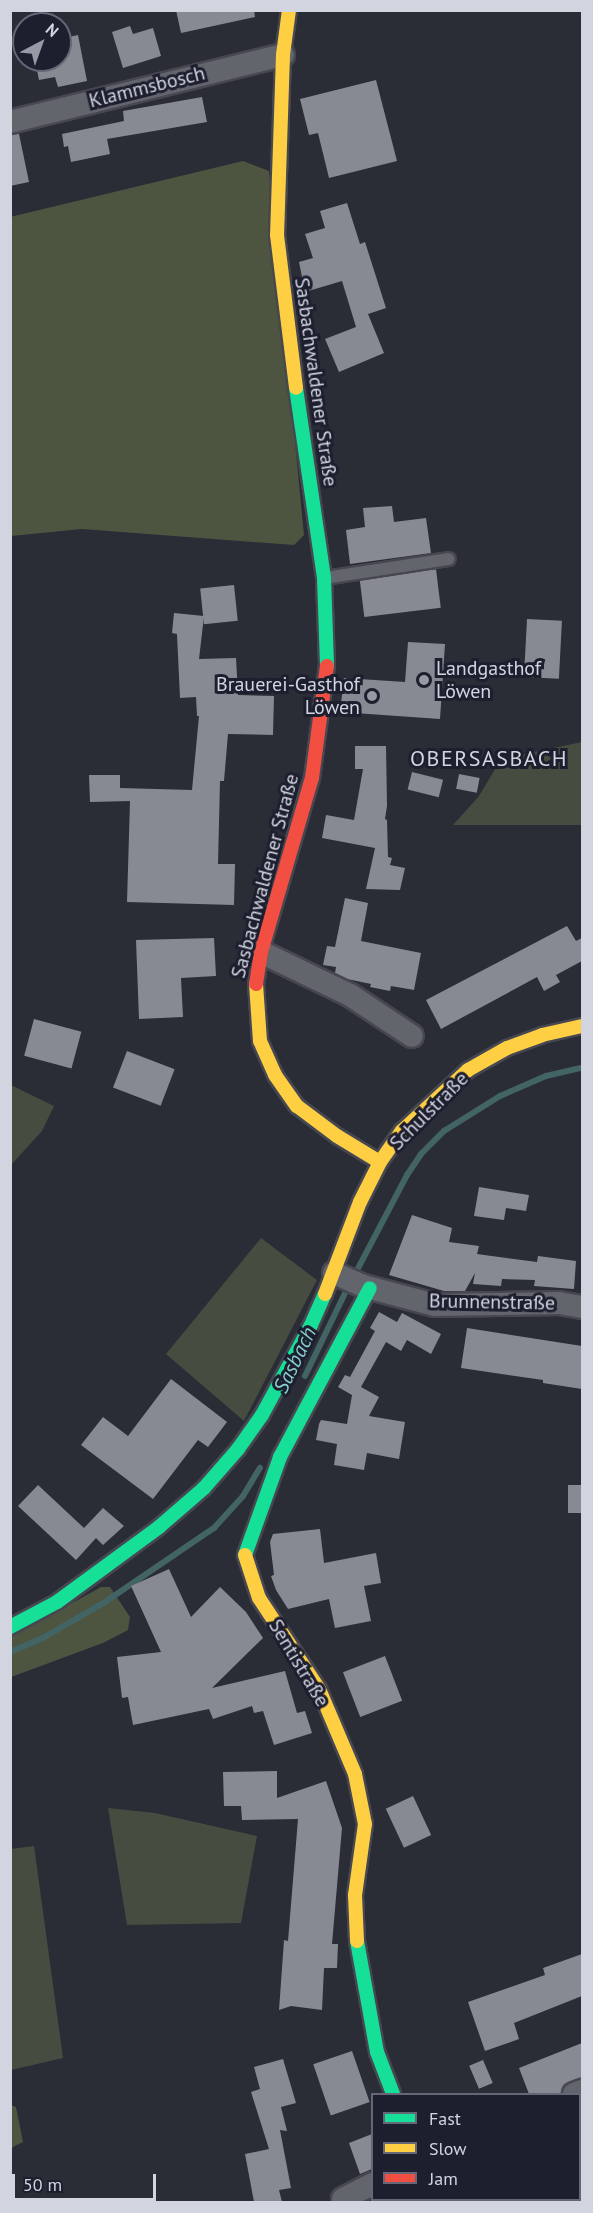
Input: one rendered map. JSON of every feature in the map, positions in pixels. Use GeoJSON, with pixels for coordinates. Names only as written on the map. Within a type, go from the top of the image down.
{"type":"FeatureCollection","features":[{"type":"Feature","properties":{"kind":"street","name":"Sasbachwaldener Straße"},"geometry":{"type":"LineString","coordinates":[[289,10],[283,55],[277,235],[299,410],[324,578],[328,658],[312,778],[261,952],[255,991],[260,1041],[275,1076],[297,1106],[337,1136],[380,1162]]}},
{"type":"Feature","properties":{"kind":"street","name":"Klammsbosch"},"geometry":{"type":"LineString","coordinates":[[10,122],[283,55]]}},
{"type":"Feature","properties":{"kind":"street"},"geometry":{"type":"LineString","coordinates":[[261,952],[350,995],[412,1036]]}},
{"type":"Feature","properties":{"kind":"street","name":"Schulstraße"},"geometry":{"type":"LineString","coordinates":[[380,1162],[402,1131],[468,1070],[507,1048],[542,1035],[581,1026]]}},
{"type":"Feature","properties":{"kind":"street"},"geometry":{"type":"LineString","coordinates":[[10,1627],[57,1602],[108,1567],[204,1488],[238,1449],[262,1415],[311,1325],[353,1281],[360,1202],[380,1162]]}},
{"type":"Feature","properties":{"kind":"street","name":"Brunnenstraße"},"geometry":{"type":"LineString","coordinates":[[353,1281],[435,1305],[559,1303],[582,1307]]}},
{"type":"Feature","properties":{"kind":"street","name":"Sentistraße"},"geometry":{"type":"LineString","coordinates":[[353,1281],[280,1457],[246,1556],[259,1598],[319,1689],[355,1774],[365,1824],[355,1895],[357,1954],[377,2052],[393,2093]]}},
{"type":"Feature","properties":{"kind":"street"},"geometry":{"type":"LineString","coordinates":[[343,2199],[371,2185]]}},
{"type":"Feature","properties":{"kind":"lane"},"geometry":{"type":"LineString","coordinates":[[324,578],[448,559]]}},
{"type":"Feature","properties":{"kind":"shaded area"},"geometry":{"type":"Polygon","coordinates":[[[582,742],[582,825],[453,825],[479,796],[501,759],[582,742]]]}},
{"type":"Feature","properties":{"kind":"shaded area"},"geometry":{"type":"Polygon","coordinates":[[[11,1085],[54,1106],[42,1131],[11,1165],[11,1085]]]}},
{"type":"Feature","properties":{"kind":"shaded area"},"geometry":{"type":"Polygon","coordinates":[[[261,1238],[317,1280],[244,1421],[166,1354],[261,1238]]]}},
{"type":"Feature","properties":{"kind":"shaded area"},"geometry":{"type":"Polygon","coordinates":[[[108,1808],[155,1813],[257,1836],[241,1923],[127,1925],[108,1808]]]}},
{"type":"Feature","properties":{"kind":"shaded area"},"geometry":{"type":"Polygon","coordinates":[[[34,1846],[63,2058],[11,2070],[11,1849],[34,1846]]]}},
{"type":"Feature","properties":{"kind":"green space"},"geometry":{"type":"Polygon","coordinates":[[[243,161],[269,171],[304,535],[294,545],[82,529],[11,536],[10,217],[243,161]]]}},
{"type":"Feature","properties":{"kind":"green space"},"geometry":{"type":"Polygon","coordinates":[[[101,1587],[110,1587],[130,1617],[128,1630],[103,1643],[11,1677],[11,1637],[101,1587]]]}},
{"type":"Feature","properties":{"kind":"green space"},"geometry":{"type":"Polygon","coordinates":[[[11,2105],[16,2107],[23,2142],[11,2148],[11,2105]]]}},
{"type":"Feature","properties":{"kind":"building"},"geometry":{"type":"Polygon","coordinates":[[[176,10],[254,10],[255,17],[181,33],[176,10]]]}},
{"type":"Feature","properties":{"kind":"building"},"geometry":{"type":"Polygon","coordinates":[[[130,26],[133,34],[153,28],[161,56],[123,68],[112,32],[130,26]]]}},
{"type":"Feature","properties":{"kind":"building"},"geometry":{"type":"Polygon","coordinates":[[[78,35],[87,81],[58,87],[55,77],[39,80],[37,72],[72,72],[72,36],[78,35]]]}},
{"type":"Feature","properties":{"kind":"building"},"geometry":{"type":"Polygon","coordinates":[[[376,80],[397,161],[329,178],[318,133],[309,135],[300,99],[376,80]]]}},
{"type":"Feature","properties":{"kind":"building"},"geometry":{"type":"Polygon","coordinates":[[[202,97],[207,122],[107,139],[110,154],[71,162],[68,146],[64,147],[62,134],[124,121],[123,111],[202,97]]]}},
{"type":"Feature","properties":{"kind":"building"},"geometry":{"type":"Polygon","coordinates":[[[19,134],[29,182],[10,186],[10,135],[19,134]]]}},
{"type":"Feature","properties":{"kind":"building"},"geometry":{"type":"Polygon","coordinates":[[[347,203],[360,244],[365,242],[386,308],[368,314],[384,353],[339,372],[325,339],[356,327],[342,281],[305,292],[299,262],[313,258],[305,234],[325,228],[320,211],[347,203]]]}},
{"type":"Feature","properties":{"kind":"building"},"geometry":{"type":"Polygon","coordinates":[[[392,506],[394,522],[426,518],[431,553],[350,564],[346,530],[365,527],[363,508],[392,506]]]}},
{"type":"Feature","properties":{"kind":"building"},"geometry":{"type":"Polygon","coordinates":[[[436,569],[441,608],[364,617],[360,578],[436,569]]]}},
{"type":"Feature","properties":{"kind":"building"},"geometry":{"type":"Polygon","coordinates":[[[234,585],[238,621],[204,624],[200,589],[234,585]]]}},
{"type":"Feature","properties":{"kind":"building"},"geometry":{"type":"Polygon","coordinates":[[[174,613],[204,616],[199,659],[236,658],[238,695],[274,696],[273,735],[228,734],[224,781],[220,781],[218,864],[235,864],[234,905],[127,902],[130,801],[90,802],[89,775],[120,775],[120,788],[192,790],[199,716],[197,716],[196,697],[180,698],[177,634],[172,633],[174,613]]]}},
{"type":"Feature","properties":{"kind":"building"},"geometry":{"type":"Polygon","coordinates":[[[527,619],[562,621],[559,679],[524,677],[527,619]]]}},
{"type":"Feature","properties":{"kind":"building","name":"Landgasthof Löwen"},"geometry":{"type":"Polygon","coordinates":[[[408,642],[445,644],[440,719],[340,712],[344,678],[405,682],[408,642]]]}},
{"type":"Feature","properties":{"kind":"building"},"geometry":{"type":"Polygon","coordinates":[[[355,746],[386,746],[387,806],[385,819],[387,820],[388,857],[392,858],[390,865],[405,868],[400,890],[366,889],[375,848],[322,838],[326,815],[354,820],[363,769],[355,769],[355,746]]]}},
{"type":"Feature","properties":{"kind":"building"},"geometry":{"type":"Polygon","coordinates":[[[412,772],[443,780],[439,797],[408,789],[412,772]]]}},
{"type":"Feature","properties":{"kind":"building"},"geometry":{"type":"Polygon","coordinates":[[[459,774],[480,778],[477,793],[456,789],[459,774]]]}},
{"type":"Feature","properties":{"kind":"building"},"geometry":{"type":"Polygon","coordinates":[[[345,898],[368,903],[361,941],[421,953],[414,990],[391,986],[390,991],[370,987],[371,984],[347,979],[335,973],[336,967],[323,965],[327,946],[335,947],[345,898]]]}},
{"type":"Feature","properties":{"kind":"building"},"geometry":{"type":"Polygon","coordinates":[[[567,926],[576,941],[582,938],[582,961],[556,975],[560,982],[544,991],[537,977],[441,1029],[426,1000],[567,926]]]}},
{"type":"Feature","properties":{"kind":"building"},"geometry":{"type":"Polygon","coordinates":[[[214,938],[216,976],[181,978],[183,1017],[139,1019],[136,940],[214,938]]]}},
{"type":"Feature","properties":{"kind":"building"},"geometry":{"type":"Polygon","coordinates":[[[34,1019],[81,1032],[71,1068],[24,1056],[34,1019]]]}},
{"type":"Feature","properties":{"kind":"building"},"geometry":{"type":"Polygon","coordinates":[[[127,1051],[175,1069],[161,1106],[113,1087],[127,1051]]]}},
{"type":"Feature","properties":{"kind":"building"},"geometry":{"type":"Polygon","coordinates":[[[479,1187],[529,1195],[526,1211],[506,1208],[504,1220],[474,1216],[479,1187]]]}},
{"type":"Feature","properties":{"kind":"building"},"geometry":{"type":"Polygon","coordinates":[[[412,1215],[452,1228],[449,1242],[479,1246],[477,1254],[537,1262],[538,1256],[576,1261],[574,1289],[534,1286],[535,1280],[502,1279],[501,1286],[473,1284],[475,1273],[465,1291],[444,1291],[389,1275],[412,1215]]]}},
{"type":"Feature","properties":{"kind":"building"},"geometry":{"type":"Polygon","coordinates":[[[379,1312],[397,1322],[402,1313],[441,1334],[431,1354],[407,1340],[401,1351],[386,1342],[361,1387],[379,1397],[369,1416],[405,1422],[399,1459],[367,1453],[364,1470],[334,1465],[337,1444],[316,1440],[319,1424],[321,1420],[347,1424],[352,1395],[338,1387],[345,1375],[350,1377],[375,1331],[370,1328],[379,1312]]]}},
{"type":"Feature","properties":{"kind":"building"},"geometry":{"type":"Polygon","coordinates":[[[467,1328],[582,1346],[582,1389],[543,1383],[543,1380],[461,1368],[467,1328]]]}},
{"type":"Feature","properties":{"kind":"building"},"geometry":{"type":"Polygon","coordinates":[[[171,1379],[227,1422],[208,1447],[198,1440],[153,1499],[81,1445],[103,1417],[128,1436],[171,1379]]]}},
{"type":"Feature","properties":{"kind":"building"},"geometry":{"type":"Polygon","coordinates":[[[38,1485],[84,1528],[103,1508],[124,1526],[103,1545],[96,1538],[76,1560],[18,1506],[38,1485]]]}},
{"type":"Feature","properties":{"kind":"building"},"geometry":{"type":"Polygon","coordinates":[[[568,1485],[582,1485],[582,1513],[568,1513],[568,1485]]]}},
{"type":"Feature","properties":{"kind":"building"},"geometry":{"type":"Polygon","coordinates":[[[320,1529],[324,1563],[376,1553],[381,1583],[364,1586],[371,1621],[335,1628],[329,1599],[288,1609],[276,1590],[271,1576],[274,1575],[270,1542],[273,1534],[320,1529]]]}},
{"type":"Feature","properties":{"kind":"building"},"geometry":{"type":"Polygon","coordinates":[[[169,1569],[191,1617],[220,1587],[246,1612],[263,1638],[212,1688],[285,1671],[297,1713],[305,1711],[312,1733],[274,1745],[263,1711],[254,1713],[252,1706],[213,1719],[209,1709],[133,1725],[128,1697],[122,1698],[117,1657],[161,1652],[131,1586],[169,1569]]]}},
{"type":"Feature","properties":{"kind":"building"},"geometry":{"type":"Polygon","coordinates":[[[385,1656],[402,1701],[360,1717],[343,1672],[385,1656]]]}},
{"type":"Feature","properties":{"kind":"building"},"geometry":{"type":"Polygon","coordinates":[[[277,1771],[277,1798],[326,1781],[342,1828],[332,1944],[338,1944],[337,1968],[324,1968],[322,2010],[291,2006],[279,2010],[284,1940],[288,1941],[298,1819],[242,1820],[241,1806],[224,1806],[223,1772],[277,1771]]]}},
{"type":"Feature","properties":{"kind":"building"},"geometry":{"type":"Polygon","coordinates":[[[413,1796],[431,1835],[404,1848],[386,1809],[413,1796]]]}},
{"type":"Feature","properties":{"kind":"building"},"geometry":{"type":"Polygon","coordinates":[[[582,1954],[582,1996],[514,2023],[519,2039],[485,2051],[468,2002],[545,1975],[543,1968],[582,1954]]]}},
{"type":"Feature","properties":{"kind":"building"},"geometry":{"type":"Polygon","coordinates":[[[582,2043],[582,2078],[564,2085],[561,2093],[529,2093],[519,2068],[582,2043]]]}},
{"type":"Feature","properties":{"kind":"building"},"geometry":{"type":"Polygon","coordinates":[[[352,2051],[370,2102],[331,2115],[313,2064],[352,2051]]]}},
{"type":"Feature","properties":{"kind":"building"},"geometry":{"type":"Polygon","coordinates":[[[283,2059],[296,2103],[281,2107],[287,2131],[280,2130],[291,2188],[279,2190],[282,2202],[254,2202],[245,2154],[269,2149],[251,2092],[260,2089],[254,2067],[283,2059]]]}},
{"type":"Feature","properties":{"kind":"building"},"geometry":{"type":"Polygon","coordinates":[[[483,2060],[493,2083],[479,2089],[469,2066],[483,2060]]]}},
{"type":"Feature","properties":{"kind":"building"},"geometry":{"type":"Polygon","coordinates":[[[371,2134],[371,2169],[360,2174],[349,2143],[371,2134]]]}},
{"type":"Feature","properties":{"kind":"waterway","name":"Sasbach"},"geometry":{"type":"LineString","coordinates":[[354,1276],[407,1175],[421,1154],[444,1131],[500,1096],[546,1076],[582,1068]]}},
{"type":"Feature","properties":{"kind":"waterway","name":"Sasbach"},"geometry":{"type":"LineString","coordinates":[[305,1376],[349,1285]]}},
{"type":"Feature","properties":{"kind":"waterway","name":"Sasbach"},"geometry":{"type":"LineString","coordinates":[[10,1652],[43,1638],[105,1602],[214,1528],[243,1496],[260,1468]]}},
{"type":"Feature","properties":{"kind":"traffic: fast"},"geometry":{"type":"LineString","coordinates":[[296,388],[324,578],[327,666]]}},
{"type":"Feature","properties":{"kind":"traffic: fast"},"geometry":{"type":"LineString","coordinates":[[245,1555],[280,1457],[370,1288]]}},
{"type":"Feature","properties":{"kind":"traffic: fast"},"geometry":{"type":"LineString","coordinates":[[10,1627],[57,1602],[159,1527],[204,1488],[238,1449],[262,1415],[311,1325],[325,1294]]}},
{"type":"Feature","properties":{"kind":"traffic: fast"},"geometry":{"type":"LineString","coordinates":[[357,1941],[377,2052],[393,2093]]}},
{"type":"Feature","properties":{"kind":"traffic: slow"},"geometry":{"type":"LineString","coordinates":[[289,10],[283,55],[277,235],[296,388]]}},
{"type":"Feature","properties":{"kind":"traffic: slow"},"geometry":{"type":"LineString","coordinates":[[256,984],[260,1041],[275,1075],[297,1106],[337,1136],[380,1162]]}},
{"type":"Feature","properties":{"kind":"traffic: slow"},"geometry":{"type":"LineString","coordinates":[[325,1294],[360,1202],[380,1162],[402,1131],[468,1070],[507,1048],[542,1035],[582,1026]]}},
{"type":"Feature","properties":{"kind":"traffic: slow"},"geometry":{"type":"LineString","coordinates":[[245,1555],[259,1598],[319,1689],[355,1774],[365,1824],[355,1895],[357,1941]]}},
{"type":"Feature","properties":{"kind":"traffic: jam"},"geometry":{"type":"LineString","coordinates":[[256,984],[261,952],[312,778],[327,666]]}},
{"type":"Feature","properties":{"kind":"place","name":"Landgasthof Löwen"},"geometry":{"type":"Point","coordinates":[424,680]}},
{"type":"Feature","properties":{"kind":"place","name":"Brauerei-Gasthof Löwen"},"geometry":{"type":"Point","coordinates":[372,696]}},
{"type":"Feature","properties":{"kind":"district","name":"OBERSASBACH"},"geometry":{"type":"Point","coordinates":[489,759]}}]}
